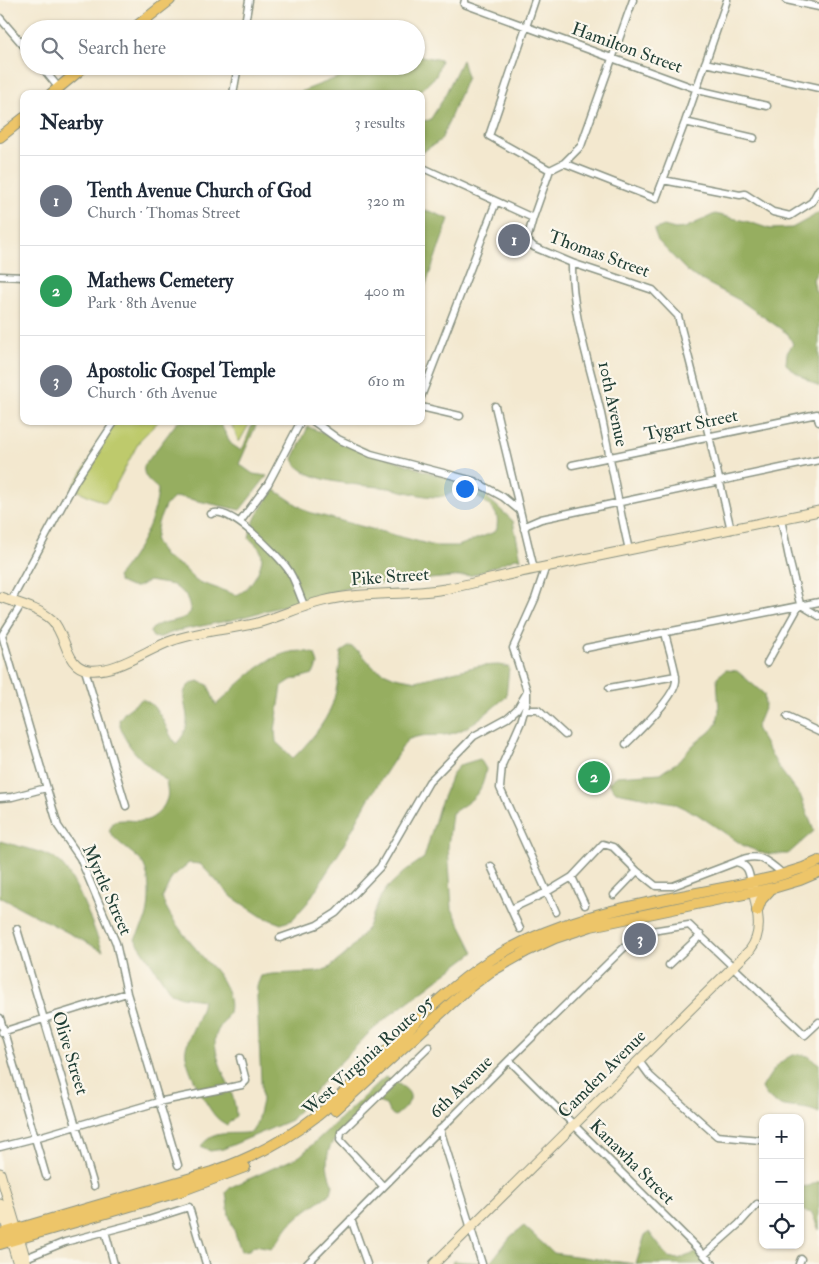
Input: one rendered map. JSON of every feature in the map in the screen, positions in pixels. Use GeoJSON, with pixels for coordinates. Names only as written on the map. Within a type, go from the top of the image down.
{"type":"FeatureCollection","features":[{"type":"Feature","properties":{"kind":"main road"},"geometry":{"type":"LineString","coordinates":[[144,20],[170,0]]}},
{"type":"Feature","properties":{"kind":"main road"},"geometry":{"type":"LineString","coordinates":[[55,90],[74,75]]}},
{"type":"Feature","properties":{"kind":"main road"},"geometry":{"type":"LineString","coordinates":[[0,137],[20,121]]}},
{"type":"Feature","properties":{"kind":"main road","name":"Pike Street"},"geometry":{"type":"LineString","coordinates":[[85,670],[108,669],[187,636],[259,622],[338,598],[434,591],[546,566],[819,512]]}},
{"type":"Feature","properties":{"kind":"main road"},"geometry":{"type":"LineString","coordinates":[[0,597],[51,619],[62,636],[72,660],[76,666],[85,670]]}},
{"type":"Feature","properties":{"kind":"main road"},"geometry":{"type":"LineString","coordinates":[[752,888],[819,861]]}},
{"type":"Feature","properties":{"kind":"main road"},"geometry":{"type":"LineString","coordinates":[[752,888],[773,888],[819,872]]}},
{"type":"Feature","properties":{"kind":"main road","name":"Camden Avenue"},"geometry":{"type":"LineString","coordinates":[[434,1264],[750,950],[755,942],[759,928],[752,888]]}},
{"type":"Feature","properties":{"kind":"main road","name":"West Virginia Route 95"},"geometry":{"type":"LineString","coordinates":[[0,1244],[11,1235],[212,1172],[249,1158],[276,1144],[328,1107],[442,998],[468,976],[494,958],[534,937],[568,923],[595,915],[752,888]]}},
{"type":"Feature","properties":{"kind":"main road"},"geometry":{"type":"LineString","coordinates":[[757,911],[764,895],[773,888]]}},
{"type":"Feature","properties":{"kind":"main road"},"geometry":{"type":"LineString","coordinates":[[1,1177],[11,1235]]}},
{"type":"Feature","properties":{"kind":"main road"},"geometry":{"type":"LineString","coordinates":[[0,1204],[22,1262]]}},
{"type":"Feature","properties":{"kind":"street"},"geometry":{"type":"LineString","coordinates":[[246,20],[249,0]]}},
{"type":"Feature","properties":{"kind":"street"},"geometry":{"type":"LineString","coordinates":[[535,0],[488,136],[550,170]]}},
{"type":"Feature","properties":{"kind":"street"},"geometry":{"type":"LineString","coordinates":[[533,218],[550,170],[564,163],[581,146],[633,0]]}},
{"type":"Feature","properties":{"kind":"street"},"geometry":{"type":"LineString","coordinates":[[564,163],[656,199],[727,0]]}},
{"type":"Feature","properties":{"kind":"street"},"geometry":{"type":"LineString","coordinates":[[786,0],[819,7]]}},
{"type":"Feature","properties":{"kind":"street","name":"Hamilton Street"},"geometry":{"type":"LineString","coordinates":[[464,2],[526,27],[696,89],[767,106]]}},
{"type":"Feature","properties":{"kind":"street"},"geometry":{"type":"LineString","coordinates":[[0,18],[20,41]]}},
{"type":"Feature","properties":{"kind":"street","name":"Hamilton Street"},"geometry":{"type":"LineString","coordinates":[[704,63],[819,88]]}},
{"type":"Feature","properties":{"kind":"street"},"geometry":{"type":"LineString","coordinates":[[46,75],[55,90]]}},
{"type":"Feature","properties":{"kind":"street"},"geometry":{"type":"LineString","coordinates":[[234,90],[236,75]]}},
{"type":"Feature","properties":{"kind":"street"},"geometry":{"type":"LineString","coordinates":[[685,122],[754,138]]}},
{"type":"Feature","properties":{"kind":"street","name":"Thomas Street"},"geometry":{"type":"LineString","coordinates":[[425,169],[533,218],[527,240],[534,247],[572,263],[653,290],[678,316],[709,436]]}},
{"type":"Feature","properties":{"kind":"street"},"geometry":{"type":"LineString","coordinates":[[663,180],[740,195],[744,194],[773,212],[790,216],[812,202],[819,190]]}},
{"type":"Feature","properties":{"kind":"street"},"geometry":{"type":"LineString","coordinates":[[425,387],[496,202]]}},
{"type":"Feature","properties":{"kind":"street","name":"10th Avenue"},"geometry":{"type":"LineString","coordinates":[[572,263],[572,280],[579,318],[628,550]]}},
{"type":"Feature","properties":{"kind":"street"},"geometry":{"type":"LineString","coordinates":[[0,276],[20,277]]}},
{"type":"Feature","properties":{"kind":"street"},"geometry":{"type":"LineString","coordinates":[[494,406],[534,569]]}},
{"type":"Feature","properties":{"kind":"street"},"geometry":{"type":"LineString","coordinates":[[425,408],[460,416]]}},
{"type":"Feature","properties":{"kind":"street","name":"Tygart Street"},"geometry":{"type":"LineString","coordinates":[[572,465],[817,414],[819,422]]}},
{"type":"Feature","properties":{"kind":"street"},"geometry":{"type":"LineString","coordinates":[[11,601],[76,480],[112,425]]}},
{"type":"Feature","properties":{"kind":"street"},"geometry":{"type":"LineString","coordinates":[[240,522],[268,484],[299,425]]}},
{"type":"Feature","properties":{"kind":"street"},"geometry":{"type":"LineString","coordinates":[[319,425],[338,439],[371,454],[474,481],[503,497],[520,511]]}},
{"type":"Feature","properties":{"kind":"street"},"geometry":{"type":"LineString","coordinates":[[709,436],[731,530]]}},
{"type":"Feature","properties":{"kind":"street"},"geometry":{"type":"LineString","coordinates":[[524,529],[527,525],[541,519],[819,460]]}},
{"type":"Feature","properties":{"kind":"street"},"geometry":{"type":"LineString","coordinates":[[211,514],[216,511],[223,512],[240,522],[288,569],[305,607]]}},
{"type":"Feature","properties":{"kind":"street"},"geometry":{"type":"LineString","coordinates":[[767,663],[800,604],[781,519]]}},
{"type":"Feature","properties":{"kind":"street"},"geometry":{"type":"LineString","coordinates":[[546,566],[535,599],[513,648],[527,691],[527,701],[521,722],[502,765],[500,788],[556,912]]}},
{"type":"Feature","properties":{"kind":"street"},"geometry":{"type":"LineString","coordinates":[[586,648],[800,604],[819,602]]}},
{"type":"Feature","properties":{"kind":"street"},"geometry":{"type":"LineString","coordinates":[[800,604],[819,616]]}},
{"type":"Feature","properties":{"kind":"street","name":"Myrtle Street"},"geometry":{"type":"LineString","coordinates":[[21,605],[2,635],[58,826],[80,858],[116,943],[127,993],[178,1165]]}},
{"type":"Feature","properties":{"kind":"street"},"geometry":{"type":"LineString","coordinates":[[626,744],[655,714],[675,688],[676,676],[665,632]]}},
{"type":"Feature","properties":{"kind":"street"},"geometry":{"type":"LineString","coordinates":[[85,670],[126,806]]}},
{"type":"Feature","properties":{"kind":"street"},"geometry":{"type":"LineString","coordinates":[[609,688],[676,676]]}},
{"type":"Feature","properties":{"kind":"street"},"geometry":{"type":"LineString","coordinates":[[280,938],[317,925],[336,913],[380,867],[429,782],[474,736],[507,718],[516,710],[527,691]]}},
{"type":"Feature","properties":{"kind":"street"},"geometry":{"type":"LineString","coordinates":[[525,710],[538,710],[565,735]]}},
{"type":"Feature","properties":{"kind":"street"},"geometry":{"type":"LineString","coordinates":[[787,717],[819,732]]}},
{"type":"Feature","properties":{"kind":"street"},"geometry":{"type":"LineString","coordinates":[[0,798],[12,797],[46,788]]}},
{"type":"Feature","properties":{"kind":"street"},"geometry":{"type":"LineString","coordinates":[[511,909],[547,892],[572,877],[604,844],[613,847],[637,871],[656,886],[674,886],[747,856],[761,858],[784,875]]}},
{"type":"Feature","properties":{"kind":"street"},"geometry":{"type":"LineString","coordinates":[[736,862],[746,865],[748,868],[752,888]]}},
{"type":"Feature","properties":{"kind":"street"},"geometry":{"type":"LineString","coordinates":[[491,866],[520,929]]}},
{"type":"Feature","properties":{"kind":"street"},"geometry":{"type":"LineString","coordinates":[[614,895],[637,871]]}},
{"type":"Feature","properties":{"kind":"street"},"geometry":{"type":"LineString","coordinates":[[572,877],[585,905]]}},
{"type":"Feature","properties":{"kind":"street","name":"6th Avenue"},"geometry":{"type":"LineString","coordinates":[[307,1264],[509,1060],[639,933],[690,925],[701,935]]}},
{"type":"Feature","properties":{"kind":"street","name":"Olive Street"},"geometry":{"type":"LineString","coordinates":[[17,929],[94,1186]]}},
{"type":"Feature","properties":{"kind":"street"},"geometry":{"type":"LineString","coordinates":[[668,964],[701,935],[733,968],[805,1035],[819,1022]]}},
{"type":"Feature","properties":{"kind":"street"},"geometry":{"type":"LineString","coordinates":[[2,1032],[127,993]]}},
{"type":"Feature","properties":{"kind":"street"},"geometry":{"type":"LineString","coordinates":[[0,1018],[2,1032],[46,1176]]}},
{"type":"Feature","properties":{"kind":"street"},"geometry":{"type":"LineString","coordinates":[[383,1186],[340,1140],[341,1132],[429,1047]]}},
{"type":"Feature","properties":{"kind":"street"},"geometry":{"type":"LineString","coordinates":[[0,1146],[35,1138],[158,1102],[242,1085],[246,1082],[240,1058]]}},
{"type":"Feature","properties":{"kind":"street","name":"Kanawha Street"},"geometry":{"type":"LineString","coordinates":[[509,1060],[713,1264]]}},
{"type":"Feature","properties":{"kind":"street"},"geometry":{"type":"LineString","coordinates":[[639,1061],[650,1076],[717,1136],[759,1140]]}},
{"type":"Feature","properties":{"kind":"street"},"geometry":{"type":"LineString","coordinates":[[440,1129],[482,1264]]}},
{"type":"Feature","properties":{"kind":"street"},"geometry":{"type":"LineString","coordinates":[[704,1255],[739,1224],[757,1204]]}},
{"type":"Feature","properties":{"kind":"street"},"geometry":{"type":"LineString","coordinates":[[22,1262],[65,1242],[189,1207],[206,1264]]}},
{"type":"Feature","properties":{"kind":"street"},"geometry":{"type":"LineString","coordinates":[[351,1219],[367,1264]]}},
{"type":"Feature","properties":{"kind":"street"},"geometry":{"type":"LineString","coordinates":[[105,1231],[114,1264]]}},
{"type":"Feature","properties":{"kind":"green space"},"geometry":{"type":"Polygon","coordinates":[[[425,57],[441,60],[436,76],[421,90],[305,90],[343,75],[425,75],[425,57]]]}},
{"type":"Feature","properties":{"kind":"green space"},"geometry":{"type":"Polygon","coordinates":[[[462,60],[467,77],[441,140],[425,150],[425,121],[430,120],[442,101],[462,60]]]}},
{"type":"Feature","properties":{"kind":"green space"},"geometry":{"type":"Polygon","coordinates":[[[425,211],[449,219],[425,287],[425,211]]]}},
{"type":"Feature","properties":{"kind":"green space"},"geometry":{"type":"Polygon","coordinates":[[[819,212],[819,269],[813,279],[815,290],[819,297],[819,387],[786,364],[787,353],[793,344],[788,334],[741,301],[690,274],[658,241],[654,230],[664,226],[675,229],[685,228],[715,214],[770,229],[792,228],[819,212]]]}},
{"type":"Feature","properties":{"kind":"green space"},"geometry":{"type":"Polygon","coordinates":[[[112,425],[155,425],[140,440],[105,503],[72,488],[112,425]]]}},
{"type":"Feature","properties":{"kind":"green space"},"geometry":{"type":"Polygon","coordinates":[[[175,425],[221,425],[231,444],[240,450],[244,446],[252,425],[256,425],[239,464],[253,474],[267,476],[240,510],[180,497],[174,498],[165,506],[158,523],[155,541],[164,556],[184,568],[196,581],[236,595],[241,593],[251,583],[259,569],[262,555],[259,548],[249,538],[250,531],[266,500],[275,490],[308,512],[435,546],[458,546],[492,533],[497,529],[497,517],[491,507],[481,499],[469,494],[457,492],[440,497],[432,497],[389,488],[336,482],[309,474],[299,467],[293,459],[308,427],[416,468],[477,488],[513,521],[521,559],[516,558],[473,575],[355,586],[232,620],[176,631],[158,638],[153,637],[150,632],[154,627],[159,624],[182,619],[191,611],[186,595],[173,585],[149,581],[137,587],[131,587],[119,582],[117,577],[132,558],[154,513],[158,489],[144,473],[144,466],[175,425]]]}},
{"type":"Feature","properties":{"kind":"green space"},"geometry":{"type":"Polygon","coordinates":[[[232,425],[249,425],[239,442],[232,425]]]}},
{"type":"Feature","properties":{"kind":"green space"},"geometry":{"type":"Polygon","coordinates":[[[350,646],[360,652],[374,668],[395,677],[416,681],[478,666],[499,665],[509,667],[506,697],[461,730],[454,733],[420,736],[407,740],[368,800],[342,848],[308,902],[292,920],[281,924],[261,916],[232,897],[200,864],[189,863],[172,877],[162,898],[166,907],[181,931],[219,976],[225,986],[229,999],[229,1012],[215,1039],[216,1053],[235,1107],[236,1116],[227,1125],[217,1118],[207,1105],[191,1074],[186,1055],[186,1048],[203,1000],[182,997],[171,993],[135,939],[147,915],[149,890],[147,873],[141,861],[116,840],[109,831],[114,821],[146,821],[153,817],[165,804],[168,791],[166,781],[130,747],[121,730],[119,720],[125,712],[142,699],[159,713],[176,744],[186,727],[184,693],[189,685],[198,681],[208,685],[216,705],[249,675],[274,658],[287,653],[301,651],[315,654],[318,664],[313,674],[291,680],[282,686],[275,730],[276,742],[293,758],[315,734],[329,712],[336,692],[341,652],[350,646]]]}},
{"type":"Feature","properties":{"kind":"green space"},"geometry":{"type":"Polygon","coordinates":[[[726,670],[737,671],[764,694],[765,706],[756,728],[779,768],[801,797],[814,831],[788,854],[765,854],[744,846],[697,814],[674,803],[616,792],[608,783],[617,776],[661,773],[679,761],[693,745],[711,731],[717,723],[719,711],[717,677],[726,670]]]}},
{"type":"Feature","properties":{"kind":"green space"},"geometry":{"type":"Polygon","coordinates":[[[480,759],[486,769],[482,785],[471,800],[452,813],[448,847],[452,909],[474,952],[368,1034],[330,1073],[291,1120],[223,1149],[210,1151],[201,1146],[206,1140],[218,1135],[252,1132],[257,1122],[262,1101],[257,998],[257,986],[261,976],[318,972],[329,968],[346,954],[367,929],[381,896],[388,887],[405,871],[424,858],[439,807],[453,773],[460,765],[480,759]]]}},
{"type":"Feature","properties":{"kind":"green space"},"geometry":{"type":"Polygon","coordinates":[[[0,841],[33,850],[52,857],[60,863],[68,873],[82,899],[103,951],[0,897],[0,841]]]}},
{"type":"Feature","properties":{"kind":"green space"},"geometry":{"type":"Polygon","coordinates":[[[798,1054],[808,1056],[819,1064],[819,1113],[773,1102],[762,1088],[781,1062],[798,1054]]]}},
{"type":"Feature","properties":{"kind":"green space"},"geometry":{"type":"Polygon","coordinates":[[[385,1077],[406,1089],[409,1093],[410,1098],[404,1109],[395,1116],[389,1112],[386,1105],[372,1100],[342,1130],[330,1147],[327,1161],[329,1176],[333,1185],[331,1193],[295,1220],[271,1248],[255,1245],[249,1250],[241,1251],[229,1215],[226,1192],[231,1187],[300,1156],[385,1077]]]}},
{"type":"Feature","properties":{"kind":"green space"},"geometry":{"type":"Polygon","coordinates":[[[819,1181],[819,1230],[812,1213],[804,1211],[804,1187],[819,1181]]]}},
{"type":"Feature","properties":{"kind":"green space"},"geometry":{"type":"Polygon","coordinates":[[[524,1226],[553,1253],[634,1264],[452,1264],[453,1261],[490,1263],[511,1236],[524,1226]]]}},
{"type":"Feature","properties":{"kind":"green space"},"geometry":{"type":"Polygon","coordinates":[[[649,1232],[668,1257],[678,1259],[696,1253],[706,1264],[636,1264],[645,1235],[649,1232]]]}},
{"type":"Feature","properties":{"kind":"place","name":"Tenth Avenue Church of God"},"geometry":{"type":"Point","coordinates":[514,240]}},
{"type":"Feature","properties":{"kind":"place","name":"Mathews Cemetery"},"geometry":{"type":"Point","coordinates":[594,777]}},
{"type":"Feature","properties":{"kind":"place","name":"Apostolic Gospel Temple"},"geometry":{"type":"Point","coordinates":[640,939]}}]}
